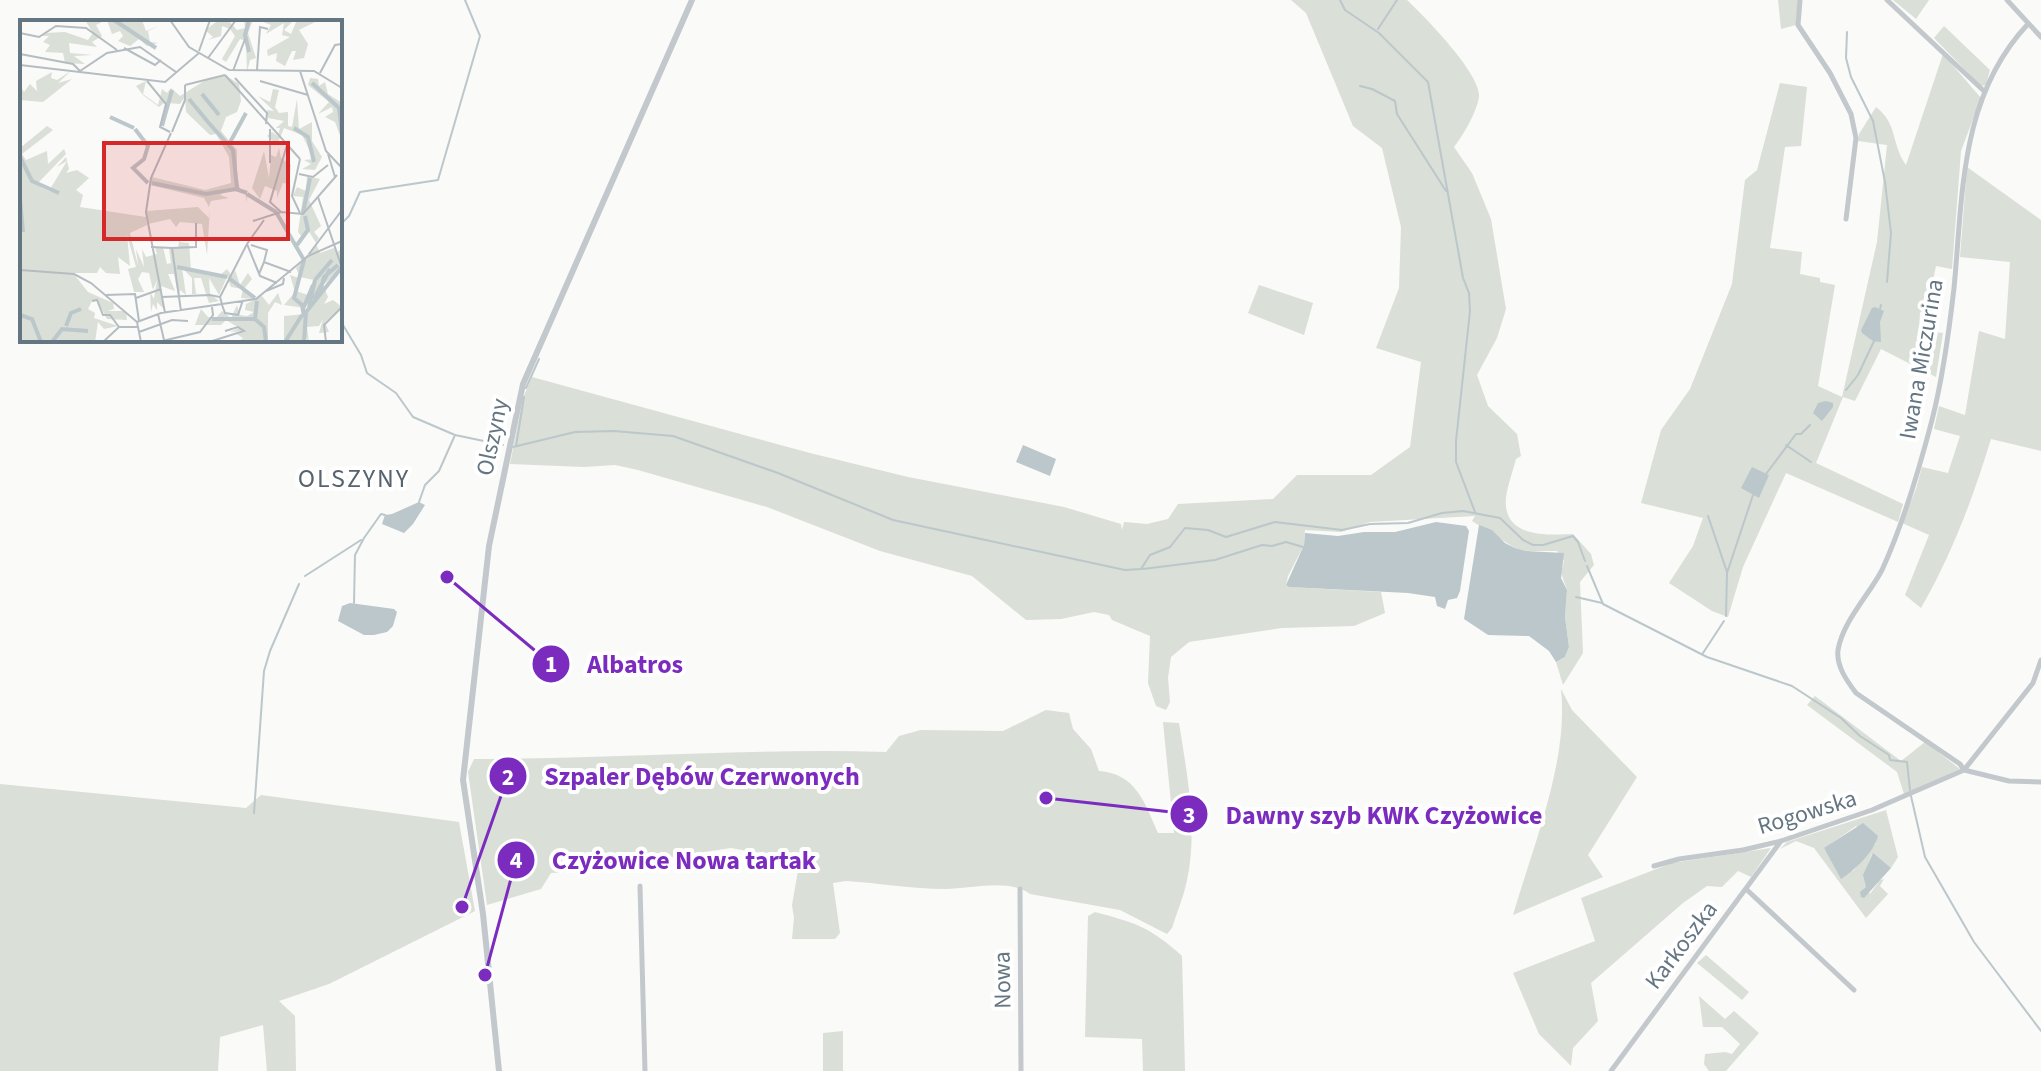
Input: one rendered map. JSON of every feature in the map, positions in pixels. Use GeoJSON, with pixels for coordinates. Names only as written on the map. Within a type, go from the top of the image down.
{"type":"FeatureCollection","features":[{"type":"Feature","properties":{"kind":"street","name":"Olszyny"},"geometry":{"type":"LineString","coordinates":[[499,1071],[483,914],[463,769],[489,546],[523,384],[692,0]]}},
{"type":"Feature","properties":{"kind":"street"},"geometry":{"type":"LineString","coordinates":[[1800,0],[1798,25],[1839,89],[1851,114],[1856,138],[1846,219]]}},
{"type":"Feature","properties":{"kind":"street"},"geometry":{"type":"LineString","coordinates":[[1887,0],[1985,92]]}},
{"type":"Feature","properties":{"kind":"street"},"geometry":{"type":"LineString","coordinates":[[2007,0],[2041,37]]}},
{"type":"Feature","properties":{"kind":"street","name":"Iwana Miczurina"},"geometry":{"type":"LineString","coordinates":[[1964,770],[1949,756],[1856,693],[1844,677],[1838,651],[1842,637],[1886,558],[1913,487],[1932,419],[1950,318],[1966,153],[1985,92],[2010,46],[2028,24]]}},
{"type":"Feature","properties":{"kind":"street","name":"Rogowska"},"geometry":{"type":"LineString","coordinates":[[1654,866],[1781,841],[1904,797],[1964,770],[2033,683],[2041,660]]}},
{"type":"Feature","properties":{"kind":"street"},"geometry":{"type":"LineString","coordinates":[[1964,770],[2009,781],[2041,782]]}},
{"type":"Feature","properties":{"kind":"street","name":"Karkoszka"},"geometry":{"type":"LineString","coordinates":[[1611,1071],[1781,841]]}},
{"type":"Feature","properties":{"kind":"street"},"geometry":{"type":"LineString","coordinates":[[640,886],[645,1071]]}},
{"type":"Feature","properties":{"kind":"street","name":"Nowa"},"geometry":{"type":"LineString","coordinates":[[1020,889],[1021,1071]]}},
{"type":"Feature","properties":{"kind":"street"},"geometry":{"type":"LineString","coordinates":[[1746,889],[1854,990]]}},
{"type":"Feature","properties":{"kind":"shaded area"},"geometry":{"type":"Polygon","coordinates":[[[1291,0],[1407,0],[1449,45],[1477,85],[1479,95],[1476,107],[1454,147],[1472,173],[1491,219],[1506,309],[1497,338],[1477,375],[1488,406],[1517,434],[1521,456],[1516,459],[1509,482],[1507,510],[1518,527],[1528,531],[1573,534],[1591,554],[1594,565],[1580,582],[1583,653],[1563,685],[1556,662],[1565,657],[1569,647],[1565,617],[1567,590],[1561,573],[1564,561],[1557,551],[1515,548],[1472,521],[1475,516],[1370,522],[1341,532],[1305,530],[1304,545],[1286,585],[1381,592],[1385,613],[1354,626],[1282,628],[1189,642],[1171,657],[1168,678],[1170,702],[1166,710],[1156,706],[1148,683],[1150,636],[1112,620],[1109,615],[1094,612],[1061,619],[1026,620],[972,576],[880,551],[767,507],[638,470],[615,465],[510,464],[523,398],[532,377],[908,477],[1064,507],[1121,524],[1122,530],[1124,522],[1147,524],[1168,519],[1178,504],[1273,499],[1297,475],[1371,475],[1410,447],[1421,362],[1376,348],[1399,288],[1401,227],[1382,148],[1353,126],[1306,13],[1291,0]]]}},
{"type":"Feature","properties":{"kind":"shaded area"},"geometry":{"type":"Polygon","coordinates":[[[1778,0],[1798,0],[1796,25],[1781,29],[1778,0]]]}},
{"type":"Feature","properties":{"kind":"shaded area"},"geometry":{"type":"Polygon","coordinates":[[[1893,0],[1929,0],[1916,19],[1893,0]]]}},
{"type":"Feature","properties":{"kind":"shaded area"},"geometry":{"type":"Polygon","coordinates":[[[1944,26],[1990,70],[1986,85],[1981,86],[1934,38],[1944,26]]]}},
{"type":"Feature","properties":{"kind":"shaded area"},"geometry":{"type":"Polygon","coordinates":[[[1943,54],[1981,98],[1961,151],[1952,269],[1936,266],[1930,313],[1920,312],[1919,330],[1943,333],[1936,377],[1881,349],[1855,401],[1843,397],[1816,463],[1903,504],[1898,522],[1786,473],[1743,567],[1728,617],[1712,611],[1669,583],[1693,546],[1703,518],[1641,503],[1661,430],[1690,389],[1732,284],[1745,180],[1757,170],[1780,83],[1807,87],[1801,146],[1785,147],[1770,248],[1802,252],[1800,274],[1835,285],[1818,386],[1842,397],[1877,242],[1887,145],[1858,141],[1859,134],[1876,107],[1888,120],[1906,165],[1943,54]]]}},
{"type":"Feature","properties":{"kind":"shaded area"},"geometry":{"type":"Polygon","coordinates":[[[1967,167],[2041,220],[2041,451],[1991,439],[1961,525],[1921,608],[1905,595],[1929,535],[1902,523],[1922,467],[1948,473],[1960,436],[1934,429],[1939,406],[1965,415],[1979,331],[2005,339],[2010,262],[1960,257],[1967,167]]]}},
{"type":"Feature","properties":{"kind":"shaded area"},"geometry":{"type":"Polygon","coordinates":[[[1259,285],[1313,303],[1304,335],[1248,313],[1259,285]]]}},
{"type":"Feature","properties":{"kind":"shaded area"},"geometry":{"type":"Polygon","coordinates":[[[1875,307],[1884,311],[1880,322],[1881,342],[1873,341],[1861,330],[1875,307]]]}},
{"type":"Feature","properties":{"kind":"shaded area"},"geometry":{"type":"Polygon","coordinates":[[[1818,403],[1833,403],[1833,407],[1822,421],[1813,413],[1818,403]]]}},
{"type":"Feature","properties":{"kind":"shaded area"},"geometry":{"type":"Polygon","coordinates":[[[1023,445],[1056,459],[1050,476],[1016,462],[1023,445]]]}},
{"type":"Feature","properties":{"kind":"shaded area"},"geometry":{"type":"Polygon","coordinates":[[[1752,467],[1769,475],[1759,498],[1741,488],[1752,467]]]}},
{"type":"Feature","properties":{"kind":"shaded area"},"geometry":{"type":"Polygon","coordinates":[[[419,502],[425,505],[404,533],[382,524],[385,515],[419,502]]]}},
{"type":"Feature","properties":{"kind":"shaded area"},"geometry":{"type":"Polygon","coordinates":[[[1436,522],[1466,526],[1469,531],[1460,591],[1457,598],[1448,600],[1445,609],[1437,606],[1435,597],[1286,585],[1304,545],[1305,533],[1338,536],[1395,532],[1436,522]]]}},
{"type":"Feature","properties":{"kind":"shaded area"},"geometry":{"type":"Polygon","coordinates":[[[1479,525],[1492,530],[1515,548],[1564,553],[1561,578],[1567,590],[1565,617],[1569,647],[1565,657],[1556,662],[1549,651],[1529,636],[1488,635],[1464,619],[1479,525]]]}},
{"type":"Feature","properties":{"kind":"shaded area"},"geometry":{"type":"Polygon","coordinates":[[[350,603],[394,609],[397,612],[393,626],[387,632],[364,635],[338,621],[342,606],[350,603]]]}},
{"type":"Feature","properties":{"kind":"shaded area"},"geometry":{"type":"Polygon","coordinates":[[[1561,689],[1572,710],[1637,777],[1588,855],[1603,877],[1513,915],[1555,774],[1560,745],[1561,689]]]}},
{"type":"Feature","properties":{"kind":"shaded area"},"geometry":{"type":"Polygon","coordinates":[[[1815,696],[1901,761],[1925,742],[1960,769],[1904,794],[1897,772],[1807,705],[1815,696]]]}},
{"type":"Feature","properties":{"kind":"shaded area"},"geometry":{"type":"Polygon","coordinates":[[[1046,710],[1069,713],[1073,729],[1091,749],[1099,771],[1112,773],[1130,783],[1143,800],[1158,833],[1174,833],[1163,722],[1179,723],[1192,841],[1186,886],[1172,928],[1167,934],[1120,910],[1030,894],[1011,886],[933,889],[846,881],[833,883],[840,933],[835,939],[792,939],[792,905],[798,871],[786,858],[731,848],[665,858],[632,859],[571,872],[551,873],[541,889],[487,905],[468,772],[474,759],[783,751],[886,752],[899,736],[921,730],[1003,731],[1046,710]]]}},
{"type":"Feature","properties":{"kind":"shaded area"},"geometry":{"type":"Polygon","coordinates":[[[0,784],[246,808],[261,795],[459,822],[475,911],[329,984],[279,1001],[295,1016],[296,1071],[267,1071],[263,1025],[220,1037],[218,1071],[0,1071],[0,784]]]}},
{"type":"Feature","properties":{"kind":"shaded area"},"geometry":{"type":"Polygon","coordinates":[[[1886,810],[1898,857],[1891,868],[1872,854],[1865,879],[1870,894],[1884,879],[1880,886],[1888,894],[1866,918],[1814,848],[1796,841],[1780,849],[1787,842],[1886,810]],[[1856,826],[1824,849],[1853,871],[1876,843],[1856,826]]]}},
{"type":"Feature","properties":{"kind":"shaded area"},"geometry":{"type":"Polygon","coordinates":[[[1863,823],[1878,836],[1876,842],[1863,860],[1841,879],[1824,848],[1863,823]]]}},
{"type":"Feature","properties":{"kind":"shaded area"},"geometry":{"type":"Polygon","coordinates":[[[1771,848],[1751,877],[1738,871],[1722,887],[1707,886],[1591,983],[1598,1021],[1573,1048],[1571,1066],[1539,1034],[1513,973],[1595,941],[1581,898],[1672,863],[1771,848]]]}},
{"type":"Feature","properties":{"kind":"shaded area"},"geometry":{"type":"Polygon","coordinates":[[[1873,853],[1891,868],[1864,898],[1860,892],[1866,887],[1863,875],[1873,853]]]}},
{"type":"Feature","properties":{"kind":"shaded area"},"geometry":{"type":"Polygon","coordinates":[[[1095,912],[1142,927],[1182,956],[1185,1071],[1143,1071],[1142,1039],[1085,1037],[1088,916],[1095,912]]]}},
{"type":"Feature","properties":{"kind":"shaded area"},"geometry":{"type":"Polygon","coordinates":[[[1706,955],[1749,992],[1742,1000],[1697,963],[1706,955]]]}},
{"type":"Feature","properties":{"kind":"shaded area"},"geometry":{"type":"Polygon","coordinates":[[[1699,996],[1725,1019],[1734,1011],[1759,1033],[1726,1071],[1709,1071],[1704,1064],[1705,1054],[1732,1054],[1740,1044],[1722,1027],[1703,1027],[1699,996]]]}},
{"type":"Feature","properties":{"kind":"shaded area"},"geometry":{"type":"Polygon","coordinates":[[[843,1031],[843,1071],[823,1071],[823,1033],[843,1031]]]}},
{"type":"Feature","properties":{"kind":"waterway"},"geometry":{"type":"LineString","coordinates":[[342,223],[349,216],[360,192],[438,180],[480,36],[465,0]]}},
{"type":"Feature","properties":{"kind":"waterway"},"geometry":{"type":"LineString","coordinates":[[1340,0],[1345,10],[1379,33],[1428,82],[1463,278],[1469,293],[1456,462],[1475,512]]}},
{"type":"Feature","properties":{"kind":"waterway"},"geometry":{"type":"LineString","coordinates":[[1378,29],[1397,0]]}},
{"type":"Feature","properties":{"kind":"waterway"},"geometry":{"type":"LineString","coordinates":[[1847,32],[1846,58],[1851,77],[1873,121],[1885,182],[1891,233],[1887,282]]}},
{"type":"Feature","properties":{"kind":"waterway"},"geometry":{"type":"LineString","coordinates":[[1360,86],[1395,101],[1397,114],[1446,191]]}},
{"type":"Feature","properties":{"kind":"waterway"},"geometry":{"type":"LineString","coordinates":[[1880,309],[1881,305]]}},
{"type":"Feature","properties":{"kind":"waterway"},"geometry":{"type":"LineString","coordinates":[[342,323],[361,355],[367,373],[396,393],[413,417],[455,435],[503,445]]}},
{"type":"Feature","properties":{"kind":"waterway"},"geometry":{"type":"LineString","coordinates":[[1846,390],[1858,375],[1875,339]]}},
{"type":"Feature","properties":{"kind":"waterway"},"geometry":{"type":"LineString","coordinates":[[526,388],[539,359]]}},
{"type":"Feature","properties":{"kind":"waterway"},"geometry":{"type":"LineString","coordinates":[[516,446],[524,397]]}},
{"type":"Feature","properties":{"kind":"waterway"},"geometry":{"type":"LineString","coordinates":[[1766,474],[1796,434],[1801,434],[1810,425]]}},
{"type":"Feature","properties":{"kind":"waterway"},"geometry":{"type":"LineString","coordinates":[[513,447],[575,432],[614,431],[673,436],[778,473],[893,520],[1125,570],[1141,569],[1150,555],[1170,547],[1185,528],[1208,530],[1226,537],[1275,522],[1342,530],[1370,524],[1408,523],[1442,513],[1463,511],[1500,518],[1523,540],[1533,545],[1573,536],[1585,561]]}},
{"type":"Feature","properties":{"kind":"waterway"},"geometry":{"type":"LineString","coordinates":[[419,502],[425,485],[439,471],[455,435]]}},
{"type":"Feature","properties":{"kind":"waterway"},"geometry":{"type":"LineString","coordinates":[[1786,445],[1811,462]]}},
{"type":"Feature","properties":{"kind":"waterway"},"geometry":{"type":"LineString","coordinates":[[1726,616],[1727,573],[1753,495]]}},
{"type":"Feature","properties":{"kind":"waterway"},"geometry":{"type":"LineString","coordinates":[[354,603],[355,555],[381,514],[385,515]]}},
{"type":"Feature","properties":{"kind":"waterway"},"geometry":{"type":"LineString","coordinates":[[1708,516],[1727,572]]}},
{"type":"Feature","properties":{"kind":"waterway"},"geometry":{"type":"LineString","coordinates":[[305,576],[361,540]]}},
{"type":"Feature","properties":{"kind":"waterway"},"geometry":{"type":"LineString","coordinates":[[1143,569],[1215,560],[1262,545],[1286,542],[1303,547]]}},
{"type":"Feature","properties":{"kind":"waterway"},"geometry":{"type":"LineString","coordinates":[[1587,566],[1603,604],[1707,657],[1792,686],[1841,718],[1860,736],[1889,755],[1890,760],[1907,762],[1910,790]]}},
{"type":"Feature","properties":{"kind":"waterway"},"geometry":{"type":"LineString","coordinates":[[254,813],[264,671],[299,584]]}},
{"type":"Feature","properties":{"kind":"waterway"},"geometry":{"type":"LineString","coordinates":[[1576,597],[1602,603]]}},
{"type":"Feature","properties":{"kind":"waterway"},"geometry":{"type":"LineString","coordinates":[[1703,653],[1724,621]]}},
{"type":"Feature","properties":{"kind":"waterway"},"geometry":{"type":"LineString","coordinates":[[1911,796],[1925,857],[1974,942],[2041,1031]]}},
{"type":"Feature","properties":{"kind":"place","name":"Albatros"},"geometry":{"type":"Point","coordinates":[447,577]}},
{"type":"Feature","properties":{"kind":"place","name":"Dawny szyb KWK Czyżowice"},"geometry":{"type":"Point","coordinates":[1046,798]}},
{"type":"Feature","properties":{"kind":"place","name":"Szpaler Dębów Czerwonych"},"geometry":{"type":"Point","coordinates":[462,907]}},
{"type":"Feature","properties":{"kind":"place","name":"Czyżowice Nowa tartak"},"geometry":{"type":"Point","coordinates":[485,975]}},
{"type":"Feature","properties":{"kind":"district","name":"OLSZYNY"},"geometry":{"type":"Point","coordinates":[354,478]}}]}
